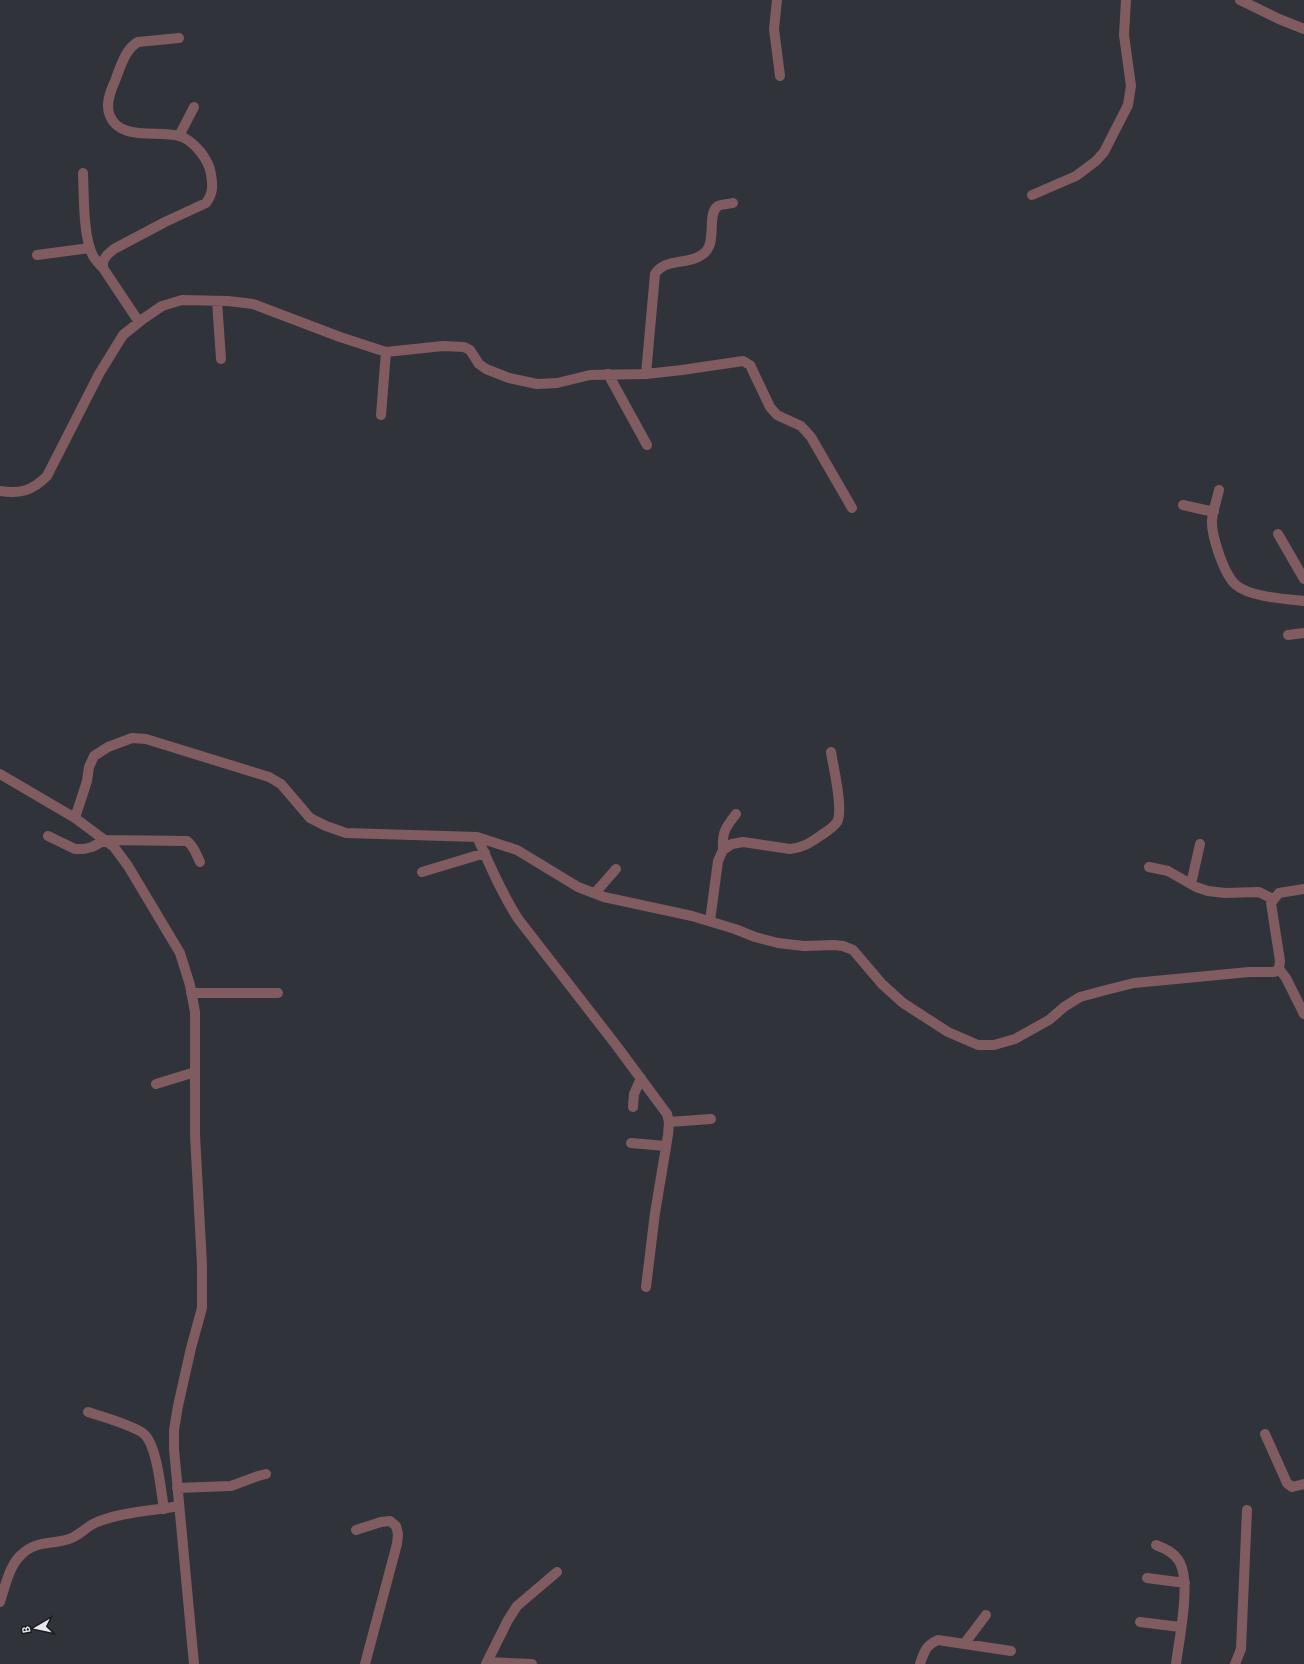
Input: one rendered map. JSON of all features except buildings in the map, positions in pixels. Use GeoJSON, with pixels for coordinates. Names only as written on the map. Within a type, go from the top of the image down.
{"type":"FeatureCollection","features":[{"type":"Feature","properties":{"kind":"street"},"geometry":{"type":"LineString","coordinates":[[777,0],[774,29],[780,76]]}},
{"type":"Feature","properties":{"kind":"street"},"geometry":{"type":"LineString","coordinates":[[1032,195],[1076,176],[1096,161],[1104,152],[1128,105],[1131,86],[1124,35],[1126,0]]}},
{"type":"Feature","properties":{"kind":"street"},"geometry":{"type":"LineString","coordinates":[[1240,0],[1279,19],[1304,29]]}},
{"type":"Feature","properties":{"kind":"street"},"geometry":{"type":"LineString","coordinates":[[103,268],[103,262],[107,255],[114,249],[206,203],[211,197],[211,176],[206,159],[199,150],[184,137],[121,129],[114,124],[108,107],[114,82],[128,51],[134,45],[138,42],[179,38]]}},
{"type":"Feature","properties":{"kind":"street"},"geometry":{"type":"LineString","coordinates":[[179,136],[194,107]]}},
{"type":"Feature","properties":{"kind":"street"},"geometry":{"type":"LineString","coordinates":[[83,173],[84,206],[90,248],[94,257],[103,268],[138,322]]}},
{"type":"Feature","properties":{"kind":"street"},"geometry":{"type":"LineString","coordinates":[[646,374],[655,274],[666,265],[690,260],[702,255],[707,250],[712,240],[714,211],[718,206],[733,203]]}},
{"type":"Feature","properties":{"kind":"street"},"geometry":{"type":"LineString","coordinates":[[37,255],[90,248]]}},
{"type":"Feature","properties":{"kind":"street"},"geometry":{"type":"LineString","coordinates":[[0,491],[15,493],[25,490],[38,485],[47,476],[98,374],[123,335],[138,322],[162,306],[182,300],[253,304],[340,337],[386,352],[443,346],[464,347],[470,350],[479,364],[486,368],[509,378],[537,384],[557,383],[590,375],[646,374],[743,361],[750,365],[770,407],[778,414],[801,426],[811,437],[852,508]]}},
{"type":"Feature","properties":{"kind":"street"},"geometry":{"type":"LineString","coordinates":[[217,301],[221,360]]}},
{"type":"Feature","properties":{"kind":"street"},"geometry":{"type":"LineString","coordinates":[[381,415],[386,352]]}},
{"type":"Feature","properties":{"kind":"street"},"geometry":{"type":"LineString","coordinates":[[608,374],[647,446]]}},
{"type":"Feature","properties":{"kind":"street"},"geometry":{"type":"LineString","coordinates":[[1219,490],[1212,519],[1213,532],[1228,577],[1236,586],[1256,594],[1304,601]]}},
{"type":"Feature","properties":{"kind":"street"},"geometry":{"type":"LineString","coordinates":[[1184,505],[1214,512]]}},
{"type":"Feature","properties":{"kind":"street"},"geometry":{"type":"LineString","coordinates":[[1278,534],[1304,579]]}},
{"type":"Feature","properties":{"kind":"street"},"geometry":{"type":"LineString","coordinates":[[1288,635],[1304,633]]}},
{"type":"Feature","properties":{"kind":"street"},"geometry":{"type":"LineString","coordinates":[[75,818],[87,781],[89,767],[94,756],[108,747],[132,738],[146,739],[268,777],[281,784],[310,818],[346,834],[477,837],[517,850],[578,887],[595,894],[710,921],[755,937],[778,943],[804,946],[843,946],[853,950],[882,984],[903,1003],[948,1032],[978,1045],[994,1045],[1015,1039],[1049,1020],[1064,1007],[1080,997],[1106,990],[1134,983],[1249,972],[1274,972],[1279,969]]}},
{"type":"Feature","properties":{"kind":"street"},"geometry":{"type":"LineString","coordinates":[[723,850],[732,844],[743,842],[790,849],[796,848],[809,844],[832,827],[837,822],[840,810],[831,752]]}},
{"type":"Feature","properties":{"kind":"street"},"geometry":{"type":"LineString","coordinates":[[0,774],[75,818],[114,847],[128,866],[180,953],[191,993],[195,1012],[195,1135],[202,1265],[202,1308],[191,1348],[174,1430],[174,1449],[194,1664]]}},
{"type":"Feature","properties":{"kind":"street"},"geometry":{"type":"LineString","coordinates":[[710,921],[718,861],[723,850],[724,831],[736,814]]}},
{"type":"Feature","properties":{"kind":"street"},"geometry":{"type":"LineString","coordinates":[[48,836],[74,849],[92,847],[105,840],[186,841],[195,850],[200,862]]}},
{"type":"Feature","properties":{"kind":"street"},"geometry":{"type":"LineString","coordinates":[[477,837],[508,904],[667,1114],[669,1122],[646,1287]]}},
{"type":"Feature","properties":{"kind":"street"},"geometry":{"type":"LineString","coordinates":[[1191,884],[1200,844]]}},
{"type":"Feature","properties":{"kind":"street"},"geometry":{"type":"LineString","coordinates":[[422,872],[484,853]]}},
{"type":"Feature","properties":{"kind":"street"},"geometry":{"type":"LineString","coordinates":[[1149,867],[1168,871],[1191,884],[1208,891],[1225,893],[1259,892],[1273,899]]}},
{"type":"Feature","properties":{"kind":"street"},"geometry":{"type":"LineString","coordinates":[[595,894],[616,870]]}},
{"type":"Feature","properties":{"kind":"street"},"geometry":{"type":"LineString","coordinates":[[1304,889],[1279,893],[1271,903],[1271,914],[1280,961],[1279,969],[1286,978],[1304,1014]]}},
{"type":"Feature","properties":{"kind":"street"},"geometry":{"type":"LineString","coordinates":[[191,993],[278,993]]}},
{"type":"Feature","properties":{"kind":"street"},"geometry":{"type":"LineString","coordinates":[[156,1084],[195,1072]]}},
{"type":"Feature","properties":{"kind":"street"},"geometry":{"type":"LineString","coordinates":[[633,1107],[634,1094],[641,1078]]}},
{"type":"Feature","properties":{"kind":"street"},"geometry":{"type":"LineString","coordinates":[[669,1122],[710,1119]]}},
{"type":"Feature","properties":{"kind":"street"},"geometry":{"type":"LineString","coordinates":[[631,1143],[666,1146]]}},
{"type":"Feature","properties":{"kind":"street"},"geometry":{"type":"LineString","coordinates":[[88,1412],[144,1434],[150,1442],[155,1459],[164,1508]]}},
{"type":"Feature","properties":{"kind":"street"},"geometry":{"type":"LineString","coordinates":[[1265,1434],[1287,1483],[1292,1488],[1304,1484]]}},
{"type":"Feature","properties":{"kind":"street"},"geometry":{"type":"LineString","coordinates":[[177,1488],[231,1486],[266,1474]]}},
{"type":"Feature","properties":{"kind":"street"},"geometry":{"type":"LineString","coordinates":[[0,1602],[12,1568],[19,1556],[29,1547],[68,1540],[94,1524],[112,1517],[179,1506]]}},
{"type":"Feature","properties":{"kind":"street"},"geometry":{"type":"LineString","coordinates":[[1235,1664],[1241,1649],[1247,1510]]}},
{"type":"Feature","properties":{"kind":"street"},"geometry":{"type":"LineString","coordinates":[[356,1530],[381,1522],[390,1521],[396,1526],[398,1534],[395,1557],[365,1664]]}},
{"type":"Feature","properties":{"kind":"street"},"geometry":{"type":"LineString","coordinates":[[1156,1545],[1168,1549],[1180,1563],[1185,1583],[1176,1664]]}},
{"type":"Feature","properties":{"kind":"street"},"geometry":{"type":"LineString","coordinates":[[532,1664],[486,1663],[508,1620],[517,1606],[557,1572]]}},
{"type":"Feature","properties":{"kind":"street"},"geometry":{"type":"LineString","coordinates":[[1147,1578],[1185,1583]]}},
{"type":"Feature","properties":{"kind":"street"},"geometry":{"type":"LineString","coordinates":[[964,1644],[986,1615]]}},
{"type":"Feature","properties":{"kind":"street"},"geometry":{"type":"LineString","coordinates":[[1140,1622],[1180,1627]]}},
{"type":"Feature","properties":{"kind":"street"},"geometry":{"type":"LineString","coordinates":[[920,1664],[924,1651],[931,1643],[943,1640],[1011,1650]]}}]}
